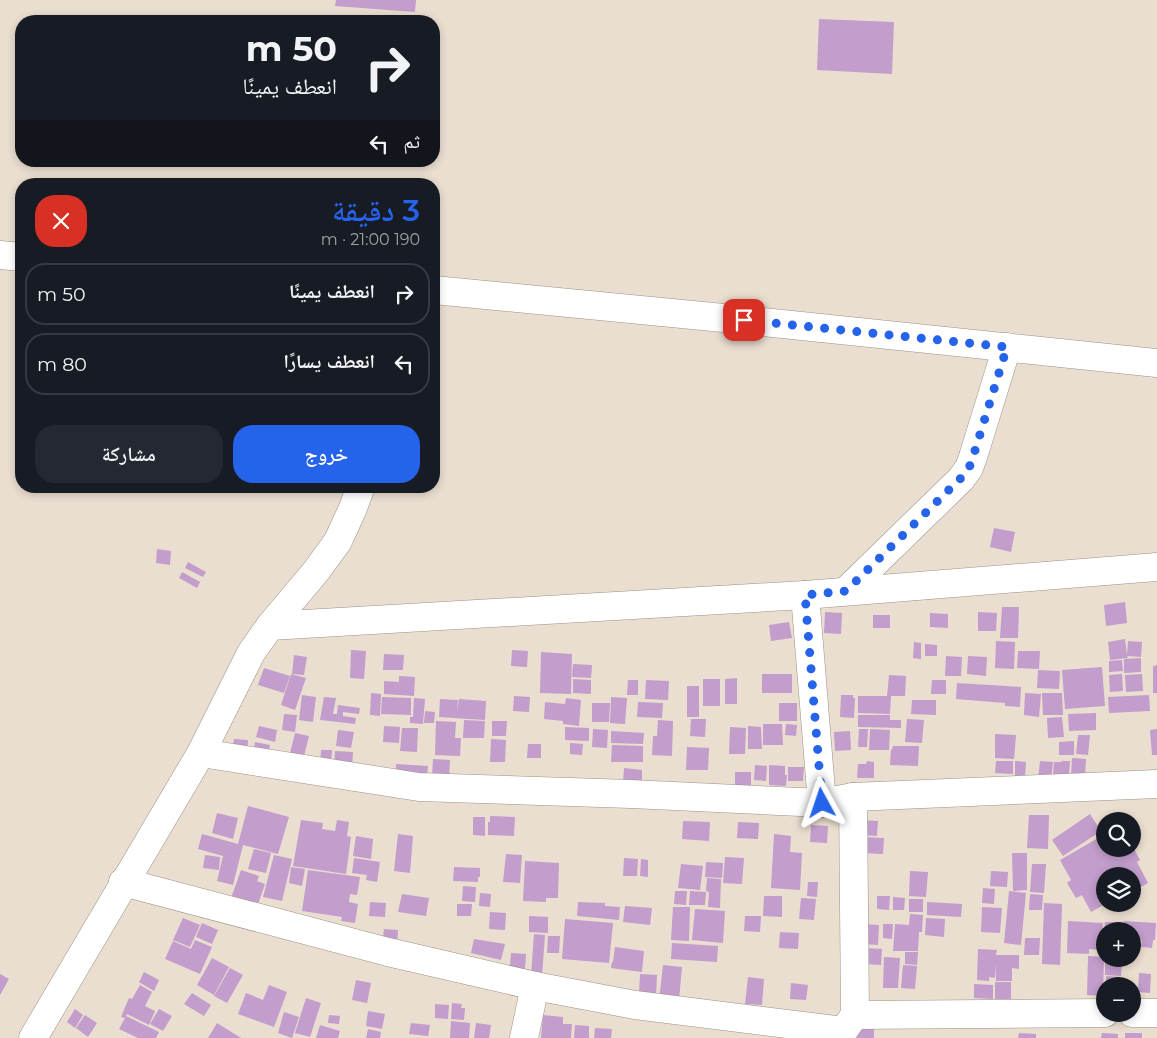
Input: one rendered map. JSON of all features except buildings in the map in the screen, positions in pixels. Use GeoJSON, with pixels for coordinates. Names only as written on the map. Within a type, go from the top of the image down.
{"type":"FeatureCollection","features":[{"type":"Feature","properties":{"kind":"street"},"geometry":{"type":"LineString","coordinates":[[0,256],[15,257]]}},
{"type":"Feature","properties":{"kind":"street"},"geometry":{"type":"LineString","coordinates":[[440,291],[1157,363]]}},
{"type":"Feature","properties":{"kind":"street"},"geometry":{"type":"LineString","coordinates":[[846,591],[969,468],[1007,347]]}},
{"type":"Feature","properties":{"kind":"street"},"geometry":{"type":"LineString","coordinates":[[33,1038],[200,753],[251,653],[270,626],[317,570],[338,540],[358,493]]}},
{"type":"Feature","properties":{"kind":"street"},"geometry":{"type":"LineString","coordinates":[[270,626],[805,595],[1157,567]]}},
{"type":"Feature","properties":{"kind":"street"},"geometry":{"type":"LineString","coordinates":[[805,595],[822,803]]}},
{"type":"Feature","properties":{"kind":"street"},"geometry":{"type":"LineString","coordinates":[[200,753],[420,787],[822,803],[853,797],[1157,784]]}},
{"type":"Feature","properties":{"kind":"street"},"geometry":{"type":"LineString","coordinates":[[847,1028],[853,797]]}},
{"type":"Feature","properties":{"kind":"street"},"geometry":{"type":"LineString","coordinates":[[123,882],[388,952],[535,986],[652,1007],[847,1028],[1096,1014]]}},
{"type":"Feature","properties":{"kind":"street"},"geometry":{"type":"LineString","coordinates":[[524,1038],[535,986]]}},
{"type":"Feature","properties":{"kind":"street"},"geometry":{"type":"LineString","coordinates":[[1141,1013],[1157,1013]]}},
{"type":"Feature","properties":{"kind":"route"},"geometry":{"type":"LineString","coordinates":[[744,320],[1007,347],[973,457],[969,468],[961,478],[846,591],[805,595],[822,803]]}}]}
